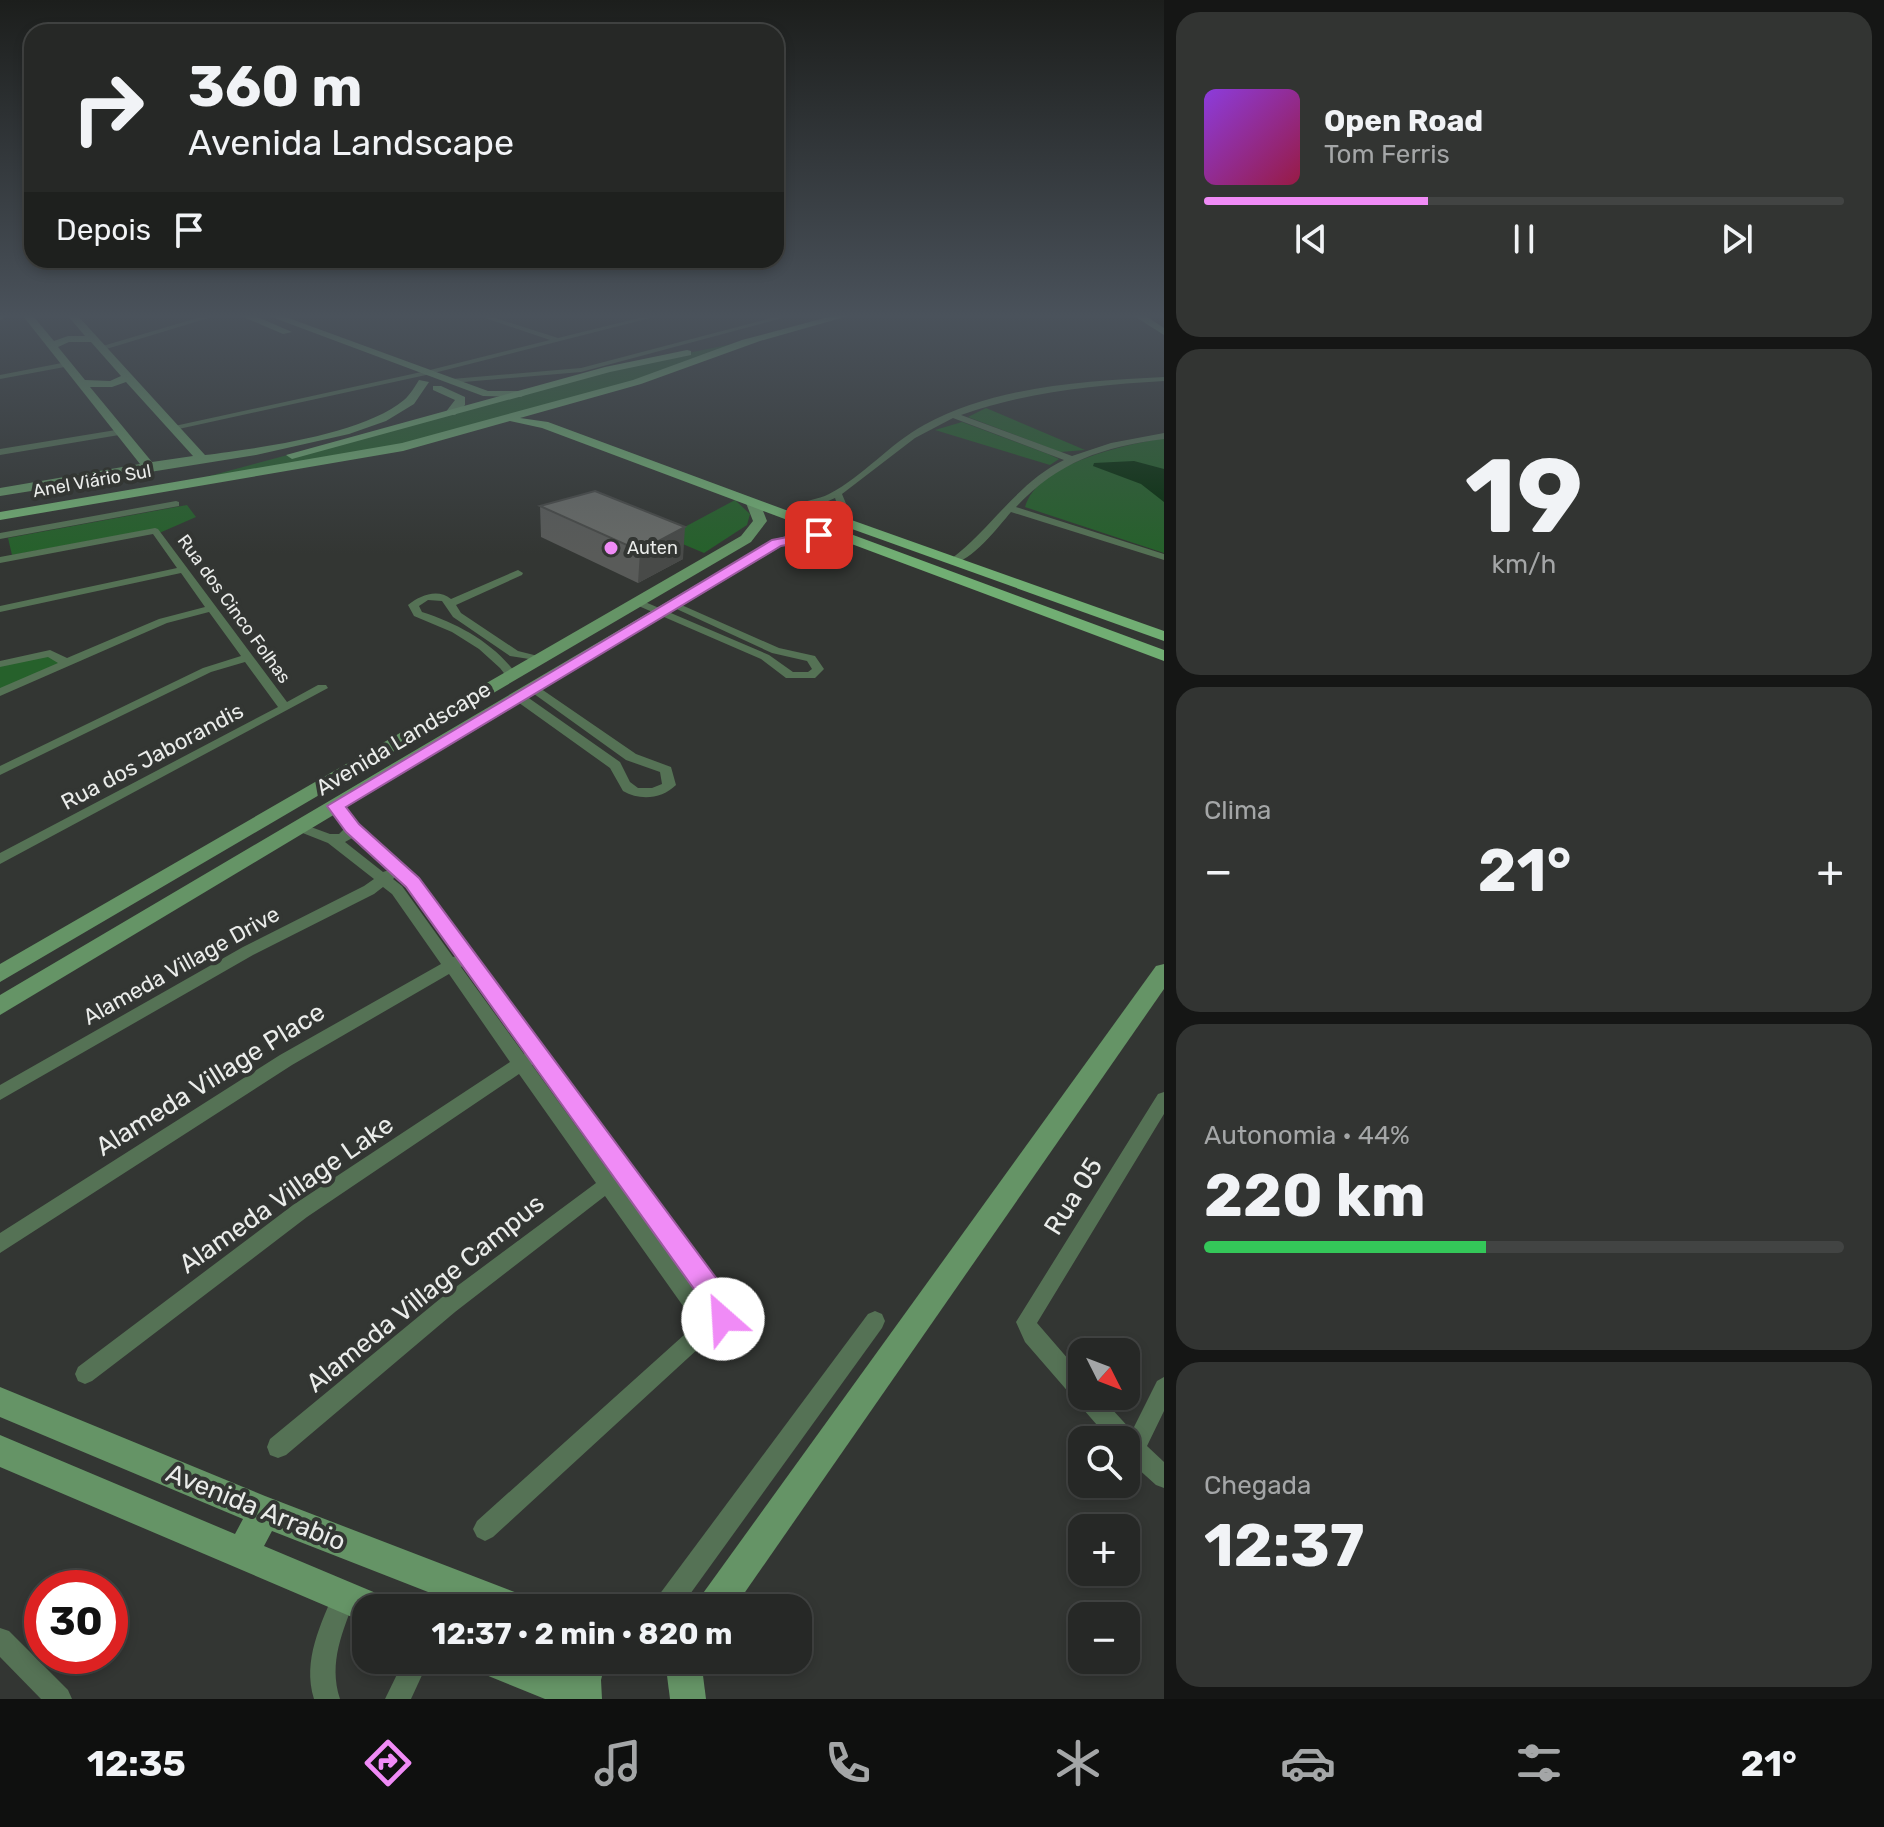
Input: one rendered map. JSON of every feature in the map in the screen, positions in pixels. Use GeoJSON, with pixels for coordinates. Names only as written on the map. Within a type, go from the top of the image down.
{"type":"FeatureCollection","features":[{"type":"Feature","properties":{"kind":"main road","name":"Anel Viário Sul"},"geometry":{"type":"LineString","coordinates":[[191,481],[516,395]]}},
{"type":"Feature","properties":{"kind":"main road","name":"Anel Viário Sul"},"geometry":{"type":"LineString","coordinates":[[0,516],[403,447],[591,395]]}},
{"type":"Feature","properties":{"kind":"main road"},"geometry":{"type":"LineString","coordinates":[[593,395],[570,407],[569,416],[577,424],[799,506],[843,529],[1164,656]]}},
{"type":"Feature","properties":{"kind":"main road"},"geometry":{"type":"LineString","coordinates":[[484,426],[519,421],[544,425],[753,503],[955,561],[1164,636]]}},
{"type":"Feature","properties":{"kind":"main road"},"geometry":{"type":"LineString","coordinates":[[385,428],[380,439],[403,447]]}},
{"type":"Feature","properties":{"kind":"main road"},"geometry":{"type":"LineString","coordinates":[[753,503],[756,498],[771,496]]}},
{"type":"Feature","properties":{"kind":"main road"},"geometry":{"type":"LineString","coordinates":[[1022,602],[1037,599],[1036,591]]}},
{"type":"Feature","properties":{"kind":"street"},"geometry":{"type":"LineString","coordinates":[[94,395],[148,466]]}},
{"type":"Feature","properties":{"kind":"street"},"geometry":{"type":"LineString","coordinates":[[145,395],[201,458]]}},
{"type":"Feature","properties":{"kind":"street"},"geometry":{"type":"LineString","coordinates":[[174,427],[322,395]]}},
{"type":"Feature","properties":{"kind":"street"},"geometry":{"type":"LineString","coordinates":[[451,413],[461,402],[456,395]]}},
{"type":"Feature","properties":{"kind":"street"},"geometry":{"type":"LineString","coordinates":[[799,506],[820,504],[908,438],[953,415],[1024,395]]}},
{"type":"Feature","properties":{"kind":"street"},"geometry":{"type":"LineString","coordinates":[[0,492],[345,432],[394,412],[416,396]]}},
{"type":"Feature","properties":{"kind":"street"},"geometry":{"type":"LineString","coordinates":[[953,415],[1071,459]]}},
{"type":"Feature","properties":{"kind":"street"},"geometry":{"type":"LineString","coordinates":[[0,452],[122,432]]}},
{"type":"Feature","properties":{"kind":"street"},"geometry":{"type":"LineString","coordinates":[[955,561],[1043,475],[1071,459],[1123,442],[1164,436]]}},
{"type":"Feature","properties":{"kind":"street"},"geometry":{"type":"LineString","coordinates":[[837,493],[843,529]]}},
{"type":"Feature","properties":{"kind":"street","name":"Avenida Landscape"},"geometry":{"type":"LineString","coordinates":[[0,974],[746,539],[760,521],[753,503]]}},
{"type":"Feature","properties":{"kind":"street"},"geometry":{"type":"LineString","coordinates":[[0,536],[176,504]]}},
{"type":"Feature","properties":{"kind":"street"},"geometry":{"type":"LineString","coordinates":[[1010,508],[1164,557]]}},
{"type":"Feature","properties":{"kind":"street","name":"Avenida Landscape"},"geometry":{"type":"LineString","coordinates":[[0,1006],[777,543],[843,529]]}},
{"type":"Feature","properties":{"kind":"street","name":"Rua dos Cinco Folhas"},"geometry":{"type":"LineString","coordinates":[[0,560],[155,531],[180,570],[285,708]]}},
{"type":"Feature","properties":{"kind":"street"},"geometry":{"type":"LineString","coordinates":[[0,609],[180,570]]}},
{"type":"Feature","properties":{"kind":"street"},"geometry":{"type":"LineString","coordinates":[[452,603],[518,573]]}},
{"type":"Feature","properties":{"kind":"street"},"geometry":{"type":"LineString","coordinates":[[526,692],[572,715],[631,757],[666,770],[669,785],[657,792],[633,790],[623,782],[615,765],[556,723],[526,692],[526,680],[511,675],[502,662],[437,618],[418,614],[412,608],[415,601],[426,597],[445,598],[452,603],[453,612],[488,637],[521,657],[538,659]]}},
{"type":"Feature","properties":{"kind":"street"},"geometry":{"type":"LineString","coordinates":[[638,602],[667,609],[712,622],[783,653],[811,658],[818,669],[804,677],[790,676],[765,657],[701,630],[667,609]]}},
{"type":"Feature","properties":{"kind":"street"},"geometry":{"type":"LineString","coordinates":[[0,692],[163,621],[210,609]]}},
{"type":"Feature","properties":{"kind":"street"},"geometry":{"type":"LineString","coordinates":[[701,630],[712,622]]}},
{"type":"Feature","properties":{"kind":"street"},"geometry":{"type":"LineString","coordinates":[[474,643],[488,637]]}},
{"type":"Feature","properties":{"kind":"street"},"geometry":{"type":"LineString","coordinates":[[0,664],[50,653],[67,663]]}},
{"type":"Feature","properties":{"kind":"street"},"geometry":{"type":"LineString","coordinates":[[0,771],[207,670],[247,658]]}},
{"type":"Feature","properties":{"kind":"street","name":"Rua dos Jaborandis"},"geometry":{"type":"LineString","coordinates":[[0,859],[322,688]]}},
{"type":"Feature","properties":{"kind":"street"},"geometry":{"type":"LineString","coordinates":[[556,723],[572,715]]}},
{"type":"Feature","properties":{"kind":"street"},"geometry":{"type":"LineString","coordinates":[[336,806],[392,873],[616,1179],[698,1311],[693,1340]]}},
{"type":"Feature","properties":{"kind":"street"},"geometry":{"type":"LineString","coordinates":[[300,827],[333,840],[392,873]]}},
{"type":"Feature","properties":{"kind":"street"},"geometry":{"type":"LineString","coordinates":[[333,840],[346,837],[352,828]]}},
{"type":"Feature","properties":{"kind":"street","name":"Alameda Village Drive"},"geometry":{"type":"LineString","coordinates":[[0,1093],[248,951],[369,890],[392,873]]}},
{"type":"Feature","properties":{"kind":"street"},"geometry":{"type":"LineString","coordinates":[[52,944],[51,959],[67,966]]}},
{"type":"Feature","properties":{"kind":"street","name":"Alameda Village Place"},"geometry":{"type":"LineString","coordinates":[[0,1244],[115,1167],[286,1060],[458,961]]}},
{"type":"Feature","properties":{"kind":"street"},"geometry":{"type":"LineString","coordinates":[[723,1594],[1164,972]]}},
{"type":"Feature","properties":{"kind":"street","name":"Alameda Village Lake"},"geometry":{"type":"LineString","coordinates":[[85,1374],[300,1211],[529,1058]]}},
{"type":"Feature","properties":{"kind":"street","name":"Rua 05"},"geometry":{"type":"LineString","coordinates":[[1068,1375],[1032,1335],[1026,1322],[1164,1099]]}},
{"type":"Feature","properties":{"kind":"street"},"geometry":{"type":"LineString","coordinates":[[485,1529],[693,1340],[723,1319],[722,1306],[616,1179]]}},
{"type":"Feature","properties":{"kind":"street","name":"Alameda Village Campus"},"geometry":{"type":"LineString","coordinates":[[278,1447],[447,1303],[616,1179]]}},
{"type":"Feature","properties":{"kind":"street"},"geometry":{"type":"LineString","coordinates":[[675,1594],[875,1321]]}},
{"type":"Feature","properties":{"kind":"street"},"geometry":{"type":"LineString","coordinates":[[1140,1426],[1164,1388]]}},
{"type":"Feature","properties":{"kind":"street","name":"Avenida Arrabio"},"geometry":{"type":"LineString","coordinates":[[0,1402],[265,1512],[477,1594]]}},
{"type":"Feature","properties":{"kind":"street"},"geometry":{"type":"LineString","coordinates":[[1098,1410],[1112,1426]]}},
{"type":"Feature","properties":{"kind":"street","name":"Avenida Arrabio"},"geometry":{"type":"LineString","coordinates":[[0,1451],[352,1600]]}},
{"type":"Feature","properties":{"kind":"street"},"geometry":{"type":"LineString","coordinates":[[1140,1455],[1164,1477]]}},
{"type":"Feature","properties":{"kind":"street"},"geometry":{"type":"LineString","coordinates":[[242,1553],[265,1512]]}},
{"type":"Feature","properties":{"kind":"street"},"geometry":{"type":"LineString","coordinates":[[320,1693],[320,1664],[352,1610]]}},
{"type":"Feature","properties":{"kind":"street"},"geometry":{"type":"LineString","coordinates":[[0,1640],[59,1699]]}},
{"type":"Feature","properties":{"kind":"street"},"geometry":{"type":"LineString","coordinates":[[398,1699],[410,1674]]}},
{"type":"Feature","properties":{"kind":"street"},"geometry":{"type":"LineString","coordinates":[[527,1674],[584,1698],[587,1674]]}},
{"type":"Feature","properties":{"kind":"street"},"geometry":{"type":"LineString","coordinates":[[685,1674],[688,1699]]}},
{"type":"Feature","properties":{"kind":"shaded area"},"geometry":{"type":"Polygon","coordinates":[[[511,395],[589,395],[403,447],[191,481],[511,395]]]}},
{"type":"Feature","properties":{"kind":"shaded area"},"geometry":{"type":"Polygon","coordinates":[[[986,408],[1085,450],[1060,452],[968,417],[986,408]]]}},
{"type":"Feature","properties":{"kind":"shaded area"},"geometry":{"type":"Polygon","coordinates":[[[962,422],[1059,459],[1050,465],[935,430],[962,422]]]}},
{"type":"Feature","properties":{"kind":"shaded area"},"geometry":{"type":"Polygon","coordinates":[[[1164,438],[1164,553],[1025,507],[1033,492],[1046,479],[1064,468],[1106,451],[1164,438]]]}},
{"type":"Feature","properties":{"kind":"shaded area"},"geometry":{"type":"Polygon","coordinates":[[[1134,461],[1164,469],[1164,502],[1141,484],[1093,466],[1094,463],[1134,461]]]}},
{"type":"Feature","properties":{"kind":"shaded area"},"geometry":{"type":"Polygon","coordinates":[[[735,500],[750,514],[747,525],[704,553],[666,537],[735,500]]]}},
{"type":"Feature","properties":{"kind":"shaded area"},"geometry":{"type":"Polygon","coordinates":[[[187,505],[196,517],[157,534],[143,531],[12,555],[8,538],[187,505]]]}},
{"type":"Feature","properties":{"kind":"shaded area"},"geometry":{"type":"Polygon","coordinates":[[[50,653],[67,663],[0,692],[0,664],[50,653]]]}},
{"type":"Feature","properties":{"kind":"building"},"geometry":{"type":"Polygon","coordinates":[[[595,491],[685,527],[640,551],[540,506],[595,491]]]}},
{"type":"Feature","properties":{"kind":"place","name":"Auten"},"geometry":{"type":"Point","coordinates":[611,548]}},
{"type":"Feature","properties":{"kind":"route"},"geometry":{"type":"LineString","coordinates":[[723,1319],[722,1306],[412,883],[352,828],[336,806],[777,543],[819,535]]}}]}
